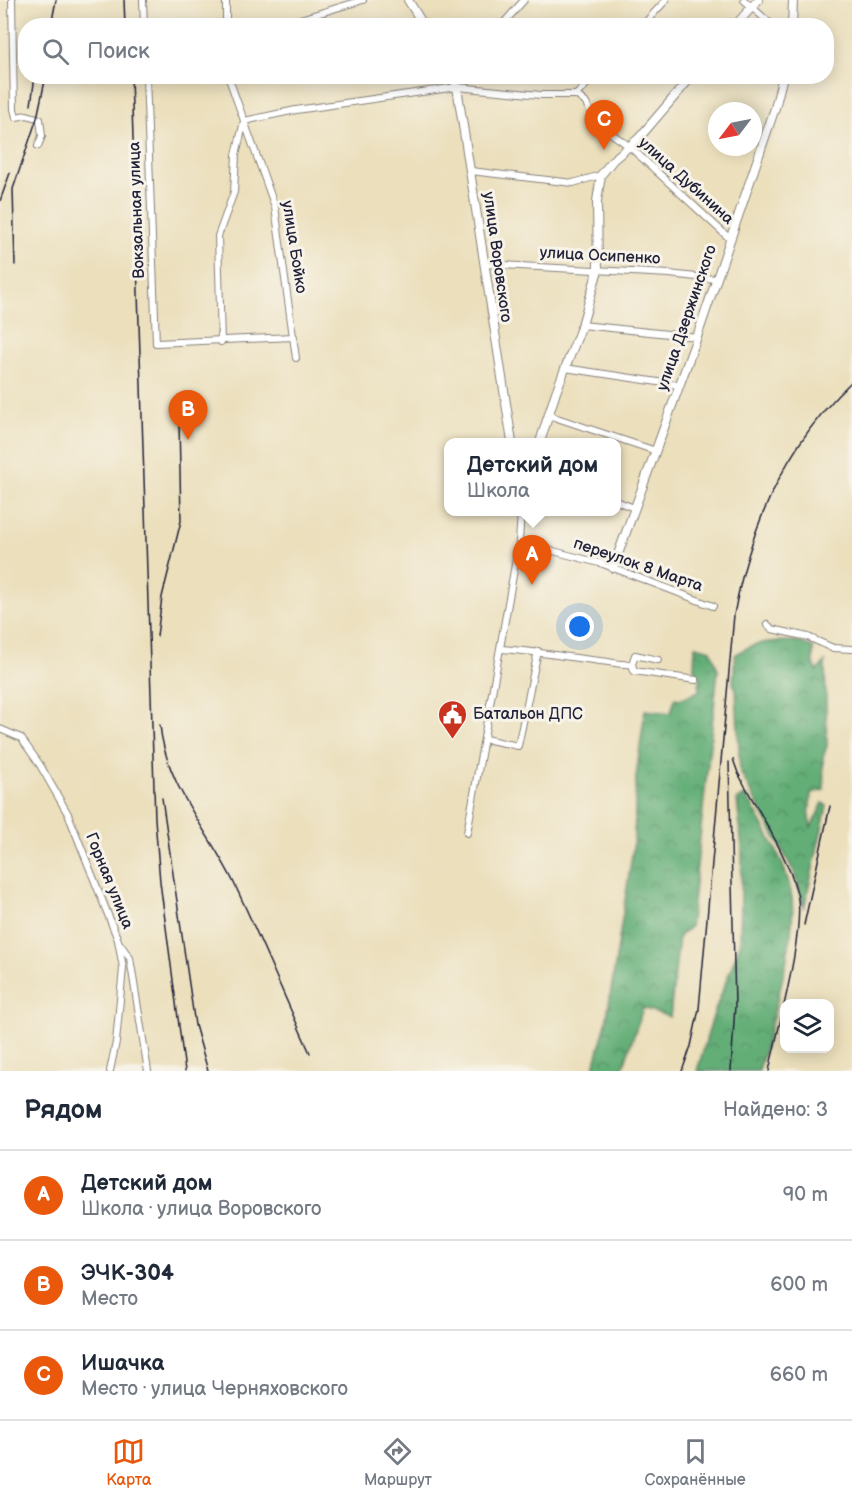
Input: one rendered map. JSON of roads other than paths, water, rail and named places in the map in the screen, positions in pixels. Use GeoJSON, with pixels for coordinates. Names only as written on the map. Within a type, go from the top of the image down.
{"type":"FeatureCollection","features":[{"type":"Feature","properties":{"kind":"street"},"geometry":{"type":"LineString","coordinates":[[12,0],[14,109],[16,117],[27,115],[40,119],[42,136],[38,146]]}},
{"type":"Feature","properties":{"kind":"street"},"geometry":{"type":"LineString","coordinates":[[143,0],[144,18]]}},
{"type":"Feature","properties":{"kind":"street"},"geometry":{"type":"LineString","coordinates":[[226,0],[226,18]]}},
{"type":"Feature","properties":{"kind":"street"},"geometry":{"type":"LineString","coordinates":[[303,18],[363,0]]}},
{"type":"Feature","properties":{"kind":"street"},"geometry":{"type":"LineString","coordinates":[[408,0],[419,18]]}},
{"type":"Feature","properties":{"kind":"street"},"geometry":{"type":"LineString","coordinates":[[508,18],[524,0]]}},
{"type":"Feature","properties":{"kind":"street"},"geometry":{"type":"LineString","coordinates":[[649,18],[666,0]]}},
{"type":"Feature","properties":{"kind":"street"},"geometry":{"type":"LineString","coordinates":[[744,0],[763,18]]}},
{"type":"Feature","properties":{"kind":"street"},"geometry":{"type":"LineString","coordinates":[[742,18],[758,0]]}},
{"type":"Feature","properties":{"kind":"street"},"geometry":{"type":"LineString","coordinates":[[792,0],[792,18]]}},
{"type":"Feature","properties":{"kind":"street","name":"Вокзальная улица"},"geometry":{"type":"LineString","coordinates":[[146,84],[156,343],[221,342]]}},
{"type":"Feature","properties":{"kind":"street","name":"улица Бойко"},"geometry":{"type":"LineString","coordinates":[[231,84],[275,207],[296,358]]}},
{"type":"Feature","properties":{"kind":"street","name":"улица Воровского"},"geometry":{"type":"LineString","coordinates":[[456,84],[511,438]]}},
{"type":"Feature","properties":{"kind":"street"},"geometry":{"type":"LineString","coordinates":[[294,337],[221,342],[218,237],[234,192],[236,155],[243,121],[296,110],[457,87],[541,96],[576,95],[587,84]]}},
{"type":"Feature","properties":{"kind":"street"},"geometry":{"type":"LineString","coordinates":[[471,171],[573,183],[601,176],[685,84]]}},
{"type":"Feature","properties":{"kind":"street","name":"улица Дзержинского"},"geometry":{"type":"LineString","coordinates":[[613,568],[697,337],[775,108],[781,84]]}},
{"type":"Feature","properties":{"kind":"street","name":"улица Дубинина"},"geometry":{"type":"LineString","coordinates":[[576,95],[585,102],[598,124],[629,146],[729,238]]}},
{"type":"Feature","properties":{"kind":"street"},"geometry":{"type":"LineString","coordinates":[[541,438],[582,325],[598,270],[597,201],[601,176]]}},
{"type":"Feature","properties":{"kind":"street","name":"улица Осипенко"},"geometry":{"type":"LineString","coordinates":[[484,264],[715,279]]}},
{"type":"Feature","properties":{"kind":"street"},"geometry":{"type":"LineString","coordinates":[[582,325],[697,337]]}},
{"type":"Feature","properties":{"kind":"street"},"geometry":{"type":"LineString","coordinates":[[565,368],[678,385]]}},
{"type":"Feature","properties":{"kind":"street"},"geometry":{"type":"LineString","coordinates":[[548,415],[617,438]]}},
{"type":"Feature","properties":{"kind":"street"},"geometry":{"type":"LineString","coordinates":[[621,439],[656,451]]}},
{"type":"Feature","properties":{"kind":"street"},"geometry":{"type":"LineString","coordinates":[[621,503],[634,508]]}},
{"type":"Feature","properties":{"kind":"street"},"geometry":{"type":"LineString","coordinates":[[466,833],[485,739],[519,542],[520,516]]}},
{"type":"Feature","properties":{"kind":"street","name":"переулок 8 Марта"},"geometry":{"type":"LineString","coordinates":[[519,542],[613,568],[714,606]]}},
{"type":"Feature","properties":{"kind":"street"},"geometry":{"type":"LineString","coordinates":[[767,624],[772,629],[808,636],[833,648],[852,649]]}},
{"type":"Feature","properties":{"kind":"street"},"geometry":{"type":"LineString","coordinates":[[500,649],[538,651],[607,661],[618,666],[632,664]]}},
{"type":"Feature","properties":{"kind":"street"},"geometry":{"type":"LineString","coordinates":[[485,739],[518,746],[538,651]]}},
{"type":"Feature","properties":{"kind":"street"},"geometry":{"type":"LineString","coordinates":[[658,660],[635,655],[632,664],[634,671],[696,680]]}},
{"type":"Feature","properties":{"kind":"street","name":"Горная улица"},"geometry":{"type":"LineString","coordinates":[[0,729],[21,738],[40,765],[68,814],[118,940],[123,968],[116,1042],[110,1071]]}},
{"type":"Feature","properties":{"kind":"street"},"geometry":{"type":"LineString","coordinates":[[118,940],[130,958],[148,1071]]}},
{"type":"Feature","properties":{"kind":"railway"},"geometry":{"type":"LineString","coordinates":[[53,18],[56,0]]}},
{"type":"Feature","properties":{"kind":"railway"},"geometry":{"type":"LineString","coordinates":[[124,0],[125,18]]}},
{"type":"Feature","properties":{"kind":"railway"},"geometry":{"type":"LineString","coordinates":[[31,105],[34,84]]}},
{"type":"Feature","properties":{"kind":"railway"},"geometry":{"type":"LineString","coordinates":[[15,265],[13,189],[37,118],[44,84]]}},
{"type":"Feature","properties":{"kind":"railway"},"geometry":{"type":"LineString","coordinates":[[131,84],[155,819],[160,882],[185,1071]]}},
{"type":"Feature","properties":{"kind":"railway"},"geometry":{"type":"LineString","coordinates":[[0,201],[10,173]]}},
{"type":"Feature","properties":{"kind":"railway"},"geometry":{"type":"LineString","coordinates":[[682,1071],[691,1046],[699,1009],[734,615],[741,582],[761,519],[789,460],[828,406],[852,381]]}},
{"type":"Feature","properties":{"kind":"railway"},"geometry":{"type":"LineString","coordinates":[[157,636],[162,597],[181,521],[179,421]]}},
{"type":"Feature","properties":{"kind":"railway"},"geometry":{"type":"LineString","coordinates":[[160,725],[170,768],[189,806],[233,881],[310,1053]]}},
{"type":"Feature","properties":{"kind":"railway"},"geometry":{"type":"LineString","coordinates":[[733,759],[738,773],[786,862],[797,893],[799,909],[794,955],[769,1071]]}},
{"type":"Feature","properties":{"kind":"railway"},"geometry":{"type":"LineString","coordinates":[[729,762],[735,1005],[731,1071]]}},
{"type":"Feature","properties":{"kind":"railway"},"geometry":{"type":"LineString","coordinates":[[162,798],[195,1025],[208,1071]]}},
{"type":"Feature","properties":{"kind":"railway"},"geometry":{"type":"LineString","coordinates":[[804,925],[830,806]]}},
{"type":"Feature","properties":{"kind":"place","name":"Ишачка"},"geometry":{"type":"Point","coordinates":[604,150]}},
{"type":"Feature","properties":{"kind":"place","name":"ЭЧК-304"},"geometry":{"type":"Point","coordinates":[188,440]}},
{"type":"Feature","properties":{"kind":"place","name":"Детский дом"},"geometry":{"type":"Point","coordinates":[532,585]}},
{"type":"Feature","properties":{"kind":"place","name":"Батальон ДПС"},"geometry":{"type":"Point","coordinates":[452,740]}}]}
